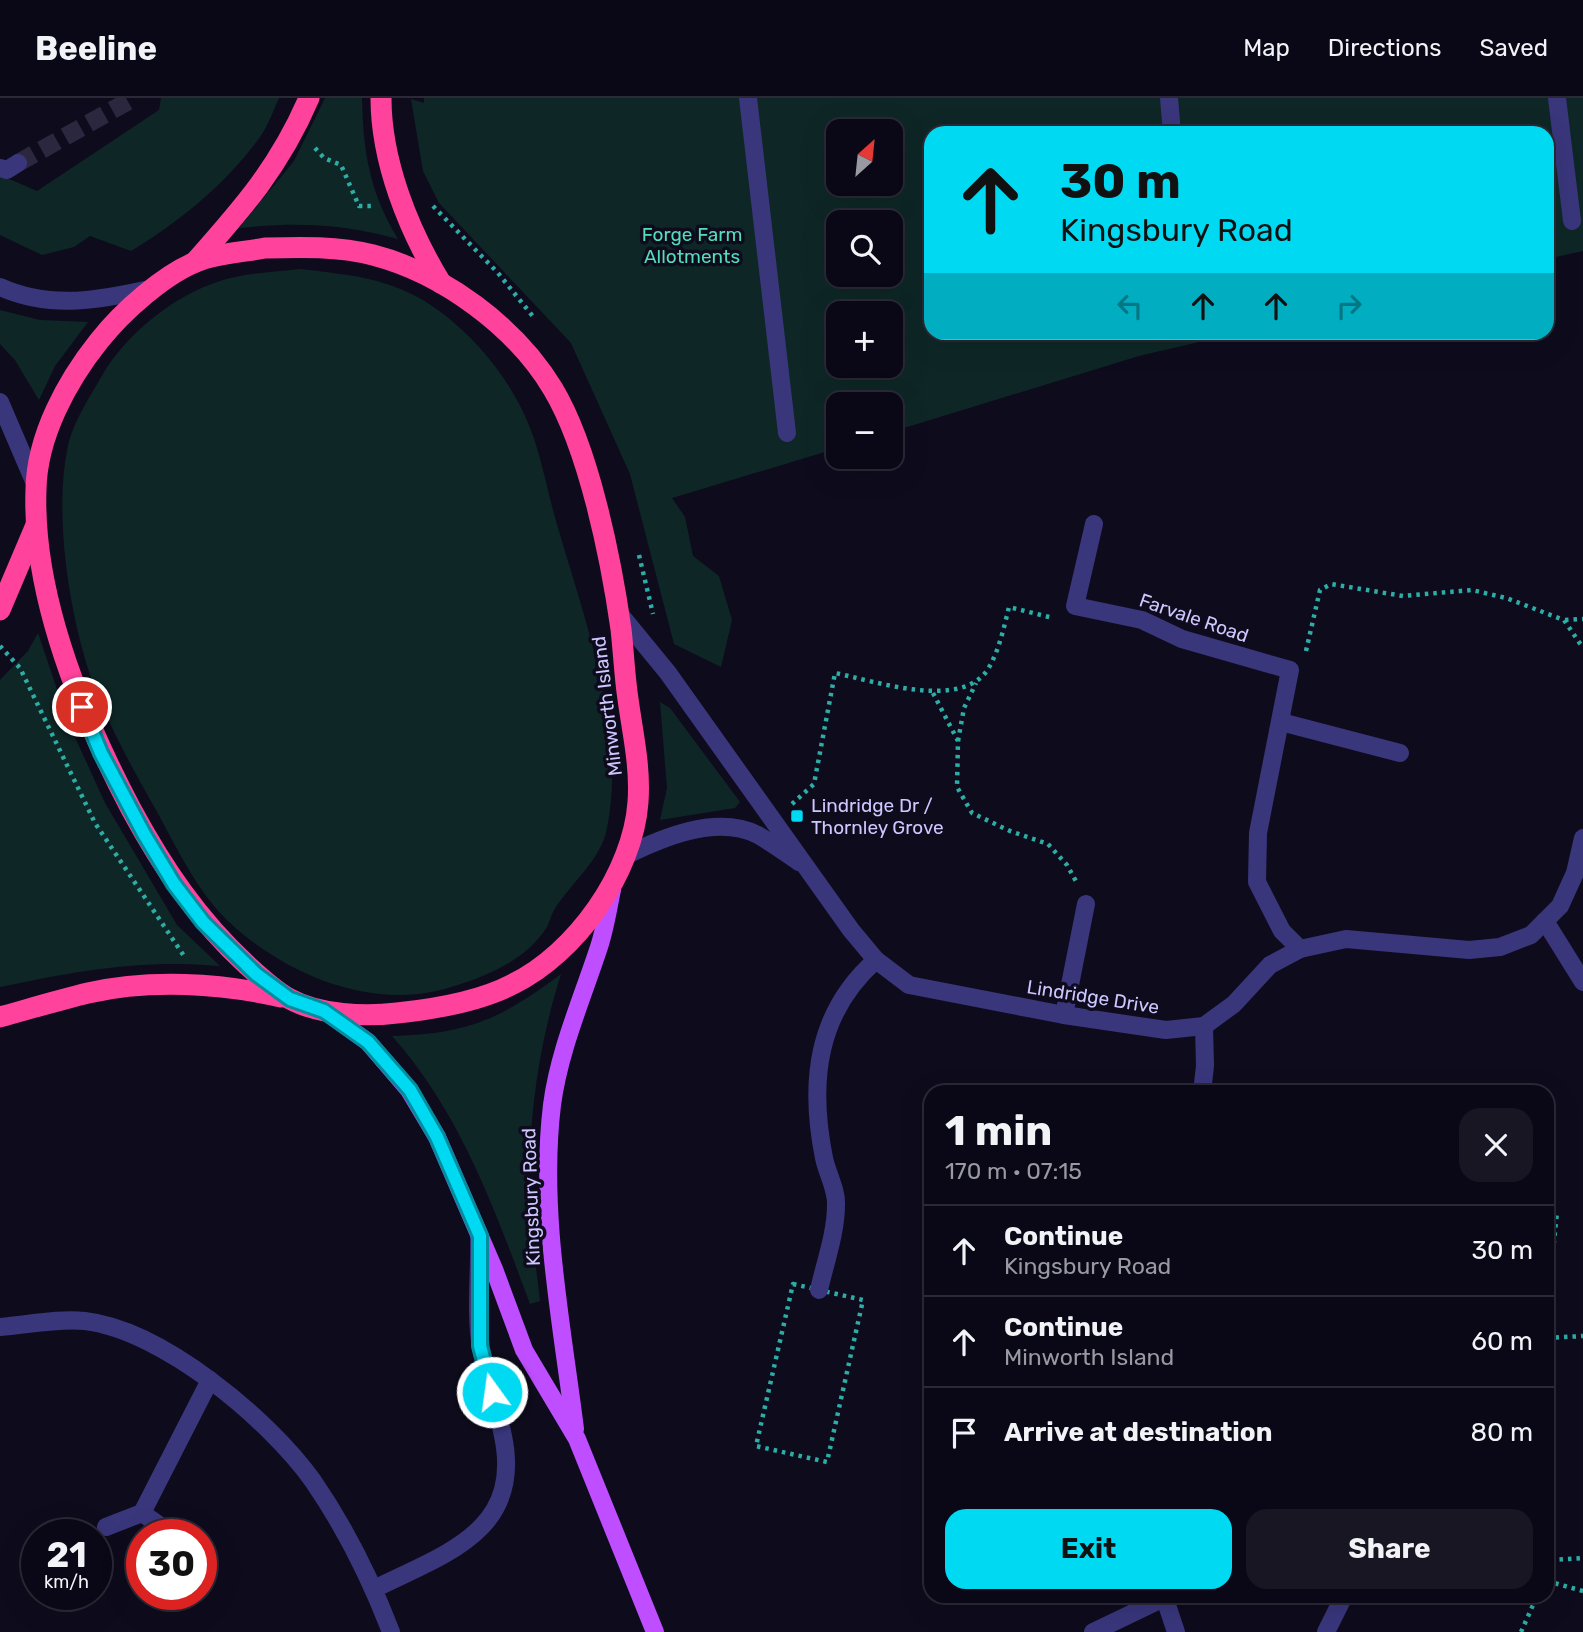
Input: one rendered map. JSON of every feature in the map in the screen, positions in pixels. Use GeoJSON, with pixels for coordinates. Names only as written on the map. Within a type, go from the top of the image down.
{"type":"FeatureCollection","features":[{"type":"Feature","properties":{"kind":"highway"},"geometry":{"type":"LineString","coordinates":[[195,262],[257,191],[289,141],[309,98]]}},
{"type":"Feature","properties":{"kind":"highway"},"geometry":{"type":"LineString","coordinates":[[381,98],[381,118],[398,190],[423,253],[440,283]]}},
{"type":"Feature","properties":{"kind":"highway","name":"Minworth Island"},"geometry":{"type":"LineString","coordinates":[[265,248],[331,248],[375,255],[440,283],[499,326],[552,387],[568,416],[612,569],[639,778],[633,834],[619,867],[570,939],[555,955],[512,985],[456,1003],[392,1014],[324,1011],[290,999],[256,974],[203,922],[174,884],[101,753],[62,648],[42,567],[36,486],[45,438],[85,358],[126,311],[195,262],[265,248]]}},
{"type":"Feature","properties":{"kind":"highway"},"geometry":{"type":"LineString","coordinates":[[0,610],[38,522]]}},
{"type":"Feature","properties":{"kind":"highway"},"geometry":{"type":"LineString","coordinates":[[0,1017],[90,992],[152,986],[205,985],[250,990],[290,999]]}},
{"type":"Feature","properties":{"kind":"main road","name":"Kingsbury Road"},"geometry":{"type":"LineString","coordinates":[[577,1439],[551,1223],[550,1131],[560,1068],[600,945],[619,867]]}},
{"type":"Feature","properties":{"kind":"main road","name":"Kingsbury Road"},"geometry":{"type":"LineString","coordinates":[[324,1011],[368,1042],[410,1090],[437,1137],[480,1236],[524,1350],[577,1439],[655,1632]]}},
{"type":"Feature","properties":{"kind":"street"},"geometry":{"type":"LineString","coordinates":[[748,98],[787,433]]}},
{"type":"Feature","properties":{"kind":"street"},"geometry":{"type":"LineString","coordinates":[[1168,98],[1171,126]]}},
{"type":"Feature","properties":{"kind":"street"},"geometry":{"type":"LineString","coordinates":[[1557,98],[1572,222]]}},
{"type":"Feature","properties":{"kind":"street"},"geometry":{"type":"LineString","coordinates":[[0,168],[7,170],[18,163]]}},
{"type":"Feature","properties":{"kind":"street"},"geometry":{"type":"LineString","coordinates":[[0,287],[21,296],[77,303],[156,288]]}},
{"type":"Feature","properties":{"kind":"street"},"geometry":{"type":"LineString","coordinates":[[0,402],[36,486]]}},
{"type":"Feature","properties":{"kind":"street"},"geometry":{"type":"LineString","coordinates":[[1075,606],[1094,524]]}},
{"type":"Feature","properties":{"kind":"street","name":"Farvale Road"},"geometry":{"type":"LineString","coordinates":[[1075,606],[1142,621],[1182,639],[1290,670]]}},
{"type":"Feature","properties":{"kind":"street","name":"Lindridge Drive"},"geometry":{"type":"LineString","coordinates":[[618,612],[668,673],[811,870],[851,930],[876,960],[909,985],[1064,1015],[1166,1030],[1203,1026],[1234,1004],[1270,965],[1300,949],[1346,939],[1469,950],[1500,947],[1531,935],[1560,906],[1575,873],[1583,838]]}},
{"type":"Feature","properties":{"kind":"street"},"geometry":{"type":"LineString","coordinates":[[1290,670],[1258,833],[1257,882],[1282,931],[1300,949]]}},
{"type":"Feature","properties":{"kind":"street"},"geometry":{"type":"LineString","coordinates":[[1281,722],[1400,753]]}},
{"type":"Feature","properties":{"kind":"street","name":"Lindridge Drive"},"geometry":{"type":"LineString","coordinates":[[619,867],[654,842],[707,828],[730,827],[757,834],[811,870]]}},
{"type":"Feature","properties":{"kind":"street"},"geometry":{"type":"LineString","coordinates":[[1064,1015],[1086,904]]}},
{"type":"Feature","properties":{"kind":"street"},"geometry":{"type":"LineString","coordinates":[[1545,921],[1583,982]]}},
{"type":"Feature","properties":{"kind":"street"},"geometry":{"type":"LineString","coordinates":[[819,1290],[837,1204],[824,1157],[816,1084],[828,1023],[863,971],[876,960]]}},
{"type":"Feature","properties":{"kind":"street"},"geometry":{"type":"LineString","coordinates":[[1203,1026],[1205,1066],[1203,1085]]}},
{"type":"Feature","properties":{"kind":"street"},"geometry":{"type":"LineString","coordinates":[[374,1589],[466,1542],[502,1501],[507,1474],[503,1438],[480,1346],[480,1236]]}},
{"type":"Feature","properties":{"kind":"street"},"geometry":{"type":"LineString","coordinates":[[0,1326],[85,1321],[145,1338],[210,1380],[257,1418],[312,1480],[374,1589],[391,1632]]}},
{"type":"Feature","properties":{"kind":"street"},"geometry":{"type":"LineString","coordinates":[[112,1525],[142,1513],[210,1380]]}},
{"type":"Feature","properties":{"kind":"street"},"geometry":{"type":"LineString","coordinates":[[142,1513],[151,1519]]}},
{"type":"Feature","properties":{"kind":"street"},"geometry":{"type":"LineString","coordinates":[[1093,1632],[1152,1603]]}},
{"type":"Feature","properties":{"kind":"street"},"geometry":{"type":"LineString","coordinates":[[1166,1603],[1176,1632]]}},
{"type":"Feature","properties":{"kind":"street"},"geometry":{"type":"LineString","coordinates":[[1326,1632],[1340,1603]]}},
{"type":"Feature","properties":{"kind":"path"},"geometry":{"type":"LineString","coordinates":[[1290,670],[1306,652],[1320,590],[1331,584],[1404,596],[1472,590],[1506,598],[1564,620],[1583,619]]}},
{"type":"Feature","properties":{"kind":"path"},"geometry":{"type":"LineString","coordinates":[[1075,606],[1072,623],[1009,607],[988,668],[976,683],[964,708],[958,741],[957,787],[972,813],[1010,831],[1048,844],[1067,865],[1086,904]]}},
{"type":"Feature","properties":{"kind":"path"},"geometry":{"type":"LineString","coordinates":[[1564,620],[1583,648]]}},
{"type":"Feature","properties":{"kind":"path"},"geometry":{"type":"LineString","coordinates":[[0,646],[20,668],[95,823],[148,908],[205,985]]}},
{"type":"Feature","properties":{"kind":"path"},"geometry":{"type":"LineString","coordinates":[[774,820],[814,784],[835,673],[933,693],[976,683]]}},
{"type":"Feature","properties":{"kind":"path"},"geometry":{"type":"LineString","coordinates":[[933,693],[958,741]]}},
{"type":"Feature","properties":{"kind":"path"},"geometry":{"type":"LineString","coordinates":[[1554,1242],[1557,1212]]}},
{"type":"Feature","properties":{"kind":"path"},"geometry":{"type":"LineString","coordinates":[[793,1284],[819,1290],[863,1300],[827,1462],[757,1446],[793,1284]]}},
{"type":"Feature","properties":{"kind":"path"},"geometry":{"type":"LineString","coordinates":[[1554,1338],[1583,1336]]}},
{"type":"Feature","properties":{"kind":"path"},"geometry":{"type":"LineString","coordinates":[[1554,1560],[1583,1558]]}},
{"type":"Feature","properties":{"kind":"path"},"geometry":{"type":"LineString","coordinates":[[1554,1583],[1583,1591]]}},
{"type":"Feature","properties":{"kind":"path"},"geometry":{"type":"LineString","coordinates":[[1521,1632],[1534,1603]]}},
{"type":"Feature","properties":{"kind":"green space"},"geometry":{"type":"Polygon","coordinates":[[[161,98],[279,98],[263,133],[233,170],[184,214],[131,251],[90,236],[74,247],[42,255],[0,235],[0,175],[37,191],[159,110],[161,98]]]}},
{"type":"Feature","properties":{"kind":"green space"},"geometry":{"type":"Polygon","coordinates":[[[325,98],[362,98],[370,172],[388,222],[398,239],[357,230],[319,226],[239,228],[294,161],[325,98]]]}},
{"type":"Feature","properties":{"kind":"green space","name":"Forge Farm Allotments"},"geometry":{"type":"Polygon","coordinates":[[[424,98],[1583,98],[1583,251],[1554,257],[1554,126],[924,126],[924,340],[1208,340],[1139,356],[903,428],[903,392],[826,392],[826,452],[672,498],[685,517],[693,556],[719,576],[732,620],[721,667],[674,644],[630,474],[571,343],[439,203],[423,171],[411,99],[424,103],[424,98]]]}},
{"type":"Feature","properties":{"kind":"green space"},"geometry":{"type":"Polygon","coordinates":[[[300,269],[375,280],[409,293],[455,323],[499,372],[530,427],[589,634],[607,713],[612,791],[604,840],[591,862],[553,912],[548,926],[526,951],[477,978],[422,994],[392,995],[332,984],[277,958],[252,941],[217,909],[178,850],[101,704],[81,645],[68,577],[62,508],[68,446],[83,409],[113,359],[154,317],[203,287],[239,276],[300,269]]]}},
{"type":"Feature","properties":{"kind":"green space"},"geometry":{"type":"Polygon","coordinates":[[[0,310],[40,320],[88,322],[55,366],[39,400],[15,360],[0,344],[0,310]]]}},
{"type":"Feature","properties":{"kind":"green space"},"geometry":{"type":"Polygon","coordinates":[[[38,633],[68,722],[105,803],[177,925],[220,966],[136,965],[0,987],[0,680],[28,651],[38,633]]]}},
{"type":"Feature","properties":{"kind":"green space"},"geometry":{"type":"Polygon","coordinates":[[[660,702],[670,708],[740,802],[735,808],[660,820],[667,788],[660,702]]]}},
{"type":"Feature","properties":{"kind":"green space"},"geometry":{"type":"Polygon","coordinates":[[[561,974],[541,1053],[533,1107],[529,1202],[540,1301],[530,1304],[489,1198],[456,1129],[416,1065],[392,1036],[442,1032],[482,1021],[520,1002],[561,974]]]}},
{"type":"Feature","properties":{"kind":"tunnel"},"geometry":{"type":"LineString","coordinates":[[18,163],[134,98]]}},
{"type":"Feature","properties":{"kind":"place","name":"Lindridge Dr / Thornley Grove"},"geometry":{"type":"Point","coordinates":[797,816]}},
{"type":"Feature","properties":{"kind":"route"},"geometry":{"type":"LineString","coordinates":[[82,707],[101,753],[144,834],[174,884],[203,922],[256,974],[290,999],[324,1011],[368,1042],[410,1090],[437,1137],[480,1236],[480,1346],[492,1392]]}}]}
